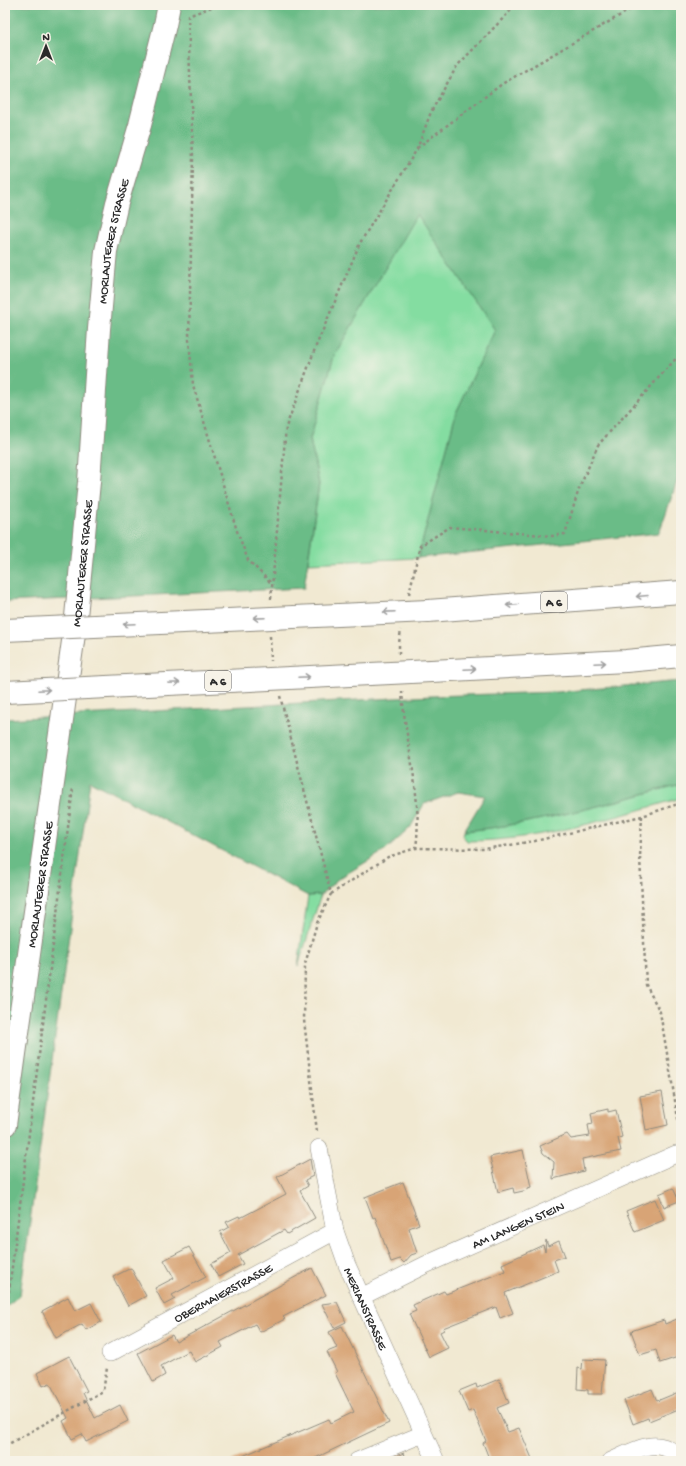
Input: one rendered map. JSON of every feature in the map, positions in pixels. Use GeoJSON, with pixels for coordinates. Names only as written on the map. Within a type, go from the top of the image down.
{"type":"FeatureCollection","features":[{"type":"Feature","properties":{"kind":"main road","name":"MORLAUTERER STRASSE"},"geometry":{"type":"LineString","coordinates":[[5,1125],[75,626],[89,482],[99,329],[106,251],[117,203],[161,41],[169,5]]}},
{"type":"Feature","properties":{"kind":"main road","name":"A 6"},"geometry":{"type":"LineString","coordinates":[[5,630],[428,611],[681,592]]}},
{"type":"Feature","properties":{"kind":"main road","name":"A 6"},"geometry":{"type":"LineString","coordinates":[[5,692],[626,661],[681,656]]}},
{"type":"Feature","properties":{"kind":"street","name":"MERIANSTRASSE"},"geometry":{"type":"LineString","coordinates":[[319,1148],[334,1231],[346,1265],[436,1461]]}},
{"type":"Feature","properties":{"kind":"street","name":"AM LANGEN STEIN"},"geometry":{"type":"LineString","coordinates":[[361,1297],[425,1265],[676,1154]]}},
{"type":"Feature","properties":{"kind":"street","name":"OBERMAIERSTRASSE"},"geometry":{"type":"LineString","coordinates":[[110,1353],[334,1231]]}},
{"type":"Feature","properties":{"kind":"street"},"geometry":{"type":"LineString","coordinates":[[357,1461],[423,1434]]}},
{"type":"Feature","properties":{"kind":"street"},"geometry":{"type":"LineString","coordinates":[[610,1461],[647,1446],[666,1447],[679,1457],[681,1461]]}},
{"type":"Feature","properties":{"kind":"path"},"geometry":{"type":"LineString","coordinates":[[217,5],[188,16],[193,158],[189,339],[193,385],[237,532],[248,560],[272,584]]}},
{"type":"Feature","properties":{"kind":"path"},"geometry":{"type":"LineString","coordinates":[[271,607],[286,427],[316,346],[360,243],[416,149],[431,112],[457,66],[516,5]]}},
{"type":"Feature","properties":{"kind":"path"},"geometry":{"type":"LineString","coordinates":[[416,149],[502,84],[638,5]]}},
{"type":"Feature","properties":{"kind":"path"},"geometry":{"type":"LineString","coordinates":[[408,600],[420,546],[450,527],[552,536],[565,534],[579,489],[598,445],[681,353]]}},
{"type":"Feature","properties":{"kind":"path"},"geometry":{"type":"LineString","coordinates":[[400,658],[399,643],[402,629]]}},
{"type":"Feature","properties":{"kind":"path"},"geometry":{"type":"LineString","coordinates":[[270,631],[270,654],[272,662]]}},
{"type":"Feature","properties":{"kind":"path"},"geometry":{"type":"LineString","coordinates":[[402,689],[403,712],[414,772],[418,829],[416,848]]}},
{"type":"Feature","properties":{"kind":"path"},"geometry":{"type":"LineString","coordinates":[[279,693],[331,894]]}},
{"type":"Feature","properties":{"kind":"path"},"geometry":{"type":"LineString","coordinates":[[319,1148],[304,1020],[305,964],[317,923],[331,894],[388,857],[416,848],[485,849],[535,841],[642,816],[681,803]]}},
{"type":"Feature","properties":{"kind":"path"},"geometry":{"type":"LineString","coordinates":[[642,816],[640,857],[646,985],[660,1012],[681,1136]]}},
{"type":"Feature","properties":{"kind":"path"},"geometry":{"type":"LineString","coordinates":[[5,1446],[103,1391],[110,1353]]}},
{"type":"Feature","properties":{"kind":"green space"},"geometry":{"type":"Polygon","coordinates":[[[5,5],[681,5],[681,470],[659,533],[418,558],[456,413],[495,330],[417,214],[334,356],[310,439],[319,484],[304,588],[5,602],[5,5]]]}},
{"type":"Feature","properties":{"kind":"green space"},"geometry":{"type":"Polygon","coordinates":[[[417,213],[495,330],[456,413],[418,558],[308,563],[319,484],[310,439],[334,356],[417,213]]]}},
{"type":"Feature","properties":{"kind":"green space"},"geometry":{"type":"Polygon","coordinates":[[[681,681],[681,784],[546,818],[492,828],[464,831],[485,796],[458,792],[424,804],[410,828],[386,850],[338,879],[321,895],[308,896],[90,781],[20,1295],[5,1307],[5,719],[432,696],[557,692],[681,681]]]}},
{"type":"Feature","properties":{"kind":"green space"},"geometry":{"type":"Polygon","coordinates":[[[681,784],[681,798],[576,827],[549,833],[494,840],[467,841],[463,836],[464,831],[492,828],[546,818],[681,784]]]}},
{"type":"Feature","properties":{"kind":"green space"},"geometry":{"type":"Polygon","coordinates":[[[321,895],[298,966],[308,896],[321,895]]]}},
{"type":"Feature","properties":{"kind":"building"},"geometry":{"type":"Polygon","coordinates":[[[662,1092],[668,1125],[646,1130],[640,1096],[662,1092]]]}},
{"type":"Feature","properties":{"kind":"building"},"geometry":{"type":"Polygon","coordinates":[[[608,1109],[608,1112],[616,1110],[622,1137],[618,1138],[621,1151],[582,1159],[584,1171],[553,1179],[554,1162],[543,1153],[540,1146],[567,1134],[571,1139],[590,1136],[588,1125],[593,1124],[591,1113],[608,1109]]]}},
{"type":"Feature","properties":{"kind":"building"},"geometry":{"type":"Polygon","coordinates":[[[523,1150],[531,1187],[528,1188],[528,1190],[514,1193],[513,1188],[498,1192],[490,1157],[523,1150]]]}},
{"type":"Feature","properties":{"kind":"building"},"geometry":{"type":"Polygon","coordinates":[[[310,1159],[313,1176],[305,1180],[308,1186],[300,1191],[315,1218],[287,1234],[284,1230],[238,1255],[243,1264],[218,1277],[211,1264],[231,1253],[220,1232],[229,1227],[226,1222],[239,1216],[240,1218],[286,1194],[277,1177],[310,1159]]]}},
{"type":"Feature","properties":{"kind":"building"},"geometry":{"type":"Polygon","coordinates":[[[403,1182],[419,1224],[409,1228],[417,1253],[411,1255],[404,1263],[400,1259],[391,1262],[375,1217],[373,1218],[365,1197],[403,1182]]]}},
{"type":"Feature","properties":{"kind":"building"},"geometry":{"type":"Polygon","coordinates":[[[673,1188],[679,1201],[664,1207],[659,1194],[673,1188]]]}},
{"type":"Feature","properties":{"kind":"building"},"geometry":{"type":"Polygon","coordinates":[[[655,1199],[664,1220],[635,1232],[626,1211],[655,1199]]]}},
{"type":"Feature","properties":{"kind":"building"},"geometry":{"type":"Polygon","coordinates":[[[546,1240],[548,1246],[559,1241],[565,1256],[554,1260],[558,1271],[505,1293],[513,1313],[500,1318],[496,1307],[443,1328],[444,1330],[440,1332],[448,1348],[429,1357],[409,1314],[416,1311],[413,1305],[444,1291],[446,1294],[505,1271],[502,1264],[543,1245],[545,1251],[546,1240]]]}},
{"type":"Feature","properties":{"kind":"building"},"geometry":{"type":"Polygon","coordinates":[[[189,1247],[206,1277],[172,1295],[175,1299],[164,1305],[155,1288],[174,1278],[164,1260],[189,1247]]]}},
{"type":"Feature","properties":{"kind":"building"},"geometry":{"type":"Polygon","coordinates":[[[131,1268],[146,1296],[128,1306],[113,1277],[131,1268]]]}},
{"type":"Feature","properties":{"kind":"building"},"geometry":{"type":"Polygon","coordinates":[[[312,1268],[326,1295],[283,1317],[285,1319],[260,1332],[255,1324],[220,1342],[223,1347],[195,1362],[189,1351],[161,1366],[165,1375],[153,1382],[138,1353],[172,1335],[176,1342],[312,1268]]]}},
{"type":"Feature","properties":{"kind":"building"},"geometry":{"type":"Polygon","coordinates":[[[68,1297],[75,1311],[91,1303],[101,1322],[86,1330],[82,1324],[56,1338],[42,1311],[68,1297]]]}},
{"type":"Feature","properties":{"kind":"building"},"geometry":{"type":"Polygon","coordinates":[[[337,1302],[346,1322],[334,1328],[322,1304],[337,1302]]]}},
{"type":"Feature","properties":{"kind":"building"},"geometry":{"type":"Polygon","coordinates":[[[677,1319],[681,1330],[681,1356],[660,1363],[656,1350],[640,1355],[631,1331],[664,1320],[665,1324],[677,1319]]]}},
{"type":"Feature","properties":{"kind":"building"},"geometry":{"type":"Polygon","coordinates":[[[342,1326],[389,1423],[309,1461],[231,1461],[329,1419],[331,1423],[354,1412],[335,1373],[337,1372],[327,1352],[337,1348],[329,1332],[342,1326]]]}},
{"type":"Feature","properties":{"kind":"building"},"geometry":{"type":"Polygon","coordinates":[[[69,1356],[87,1391],[83,1393],[95,1418],[120,1405],[128,1421],[86,1442],[82,1434],[72,1439],[63,1421],[68,1418],[50,1383],[43,1386],[37,1373],[69,1356]]]}},
{"type":"Feature","properties":{"kind":"building"},"geometry":{"type":"Polygon","coordinates":[[[583,1359],[605,1360],[602,1394],[588,1394],[588,1390],[577,1389],[578,1368],[582,1369],[583,1359]]]}},
{"type":"Feature","properties":{"kind":"building"},"geometry":{"type":"Polygon","coordinates":[[[499,1379],[509,1403],[497,1408],[508,1432],[519,1428],[533,1461],[490,1461],[483,1443],[486,1441],[473,1410],[468,1412],[459,1391],[476,1384],[477,1388],[499,1379]]]}},
{"type":"Feature","properties":{"kind":"building"},"geometry":{"type":"Polygon","coordinates":[[[652,1389],[657,1401],[681,1391],[681,1408],[649,1421],[648,1418],[633,1424],[624,1400],[652,1389]]]}},
{"type":"Feature","properties":{"kind":"building"},"geometry":{"type":"Polygon","coordinates":[[[404,1453],[407,1461],[383,1461],[404,1453]]]}}]}
